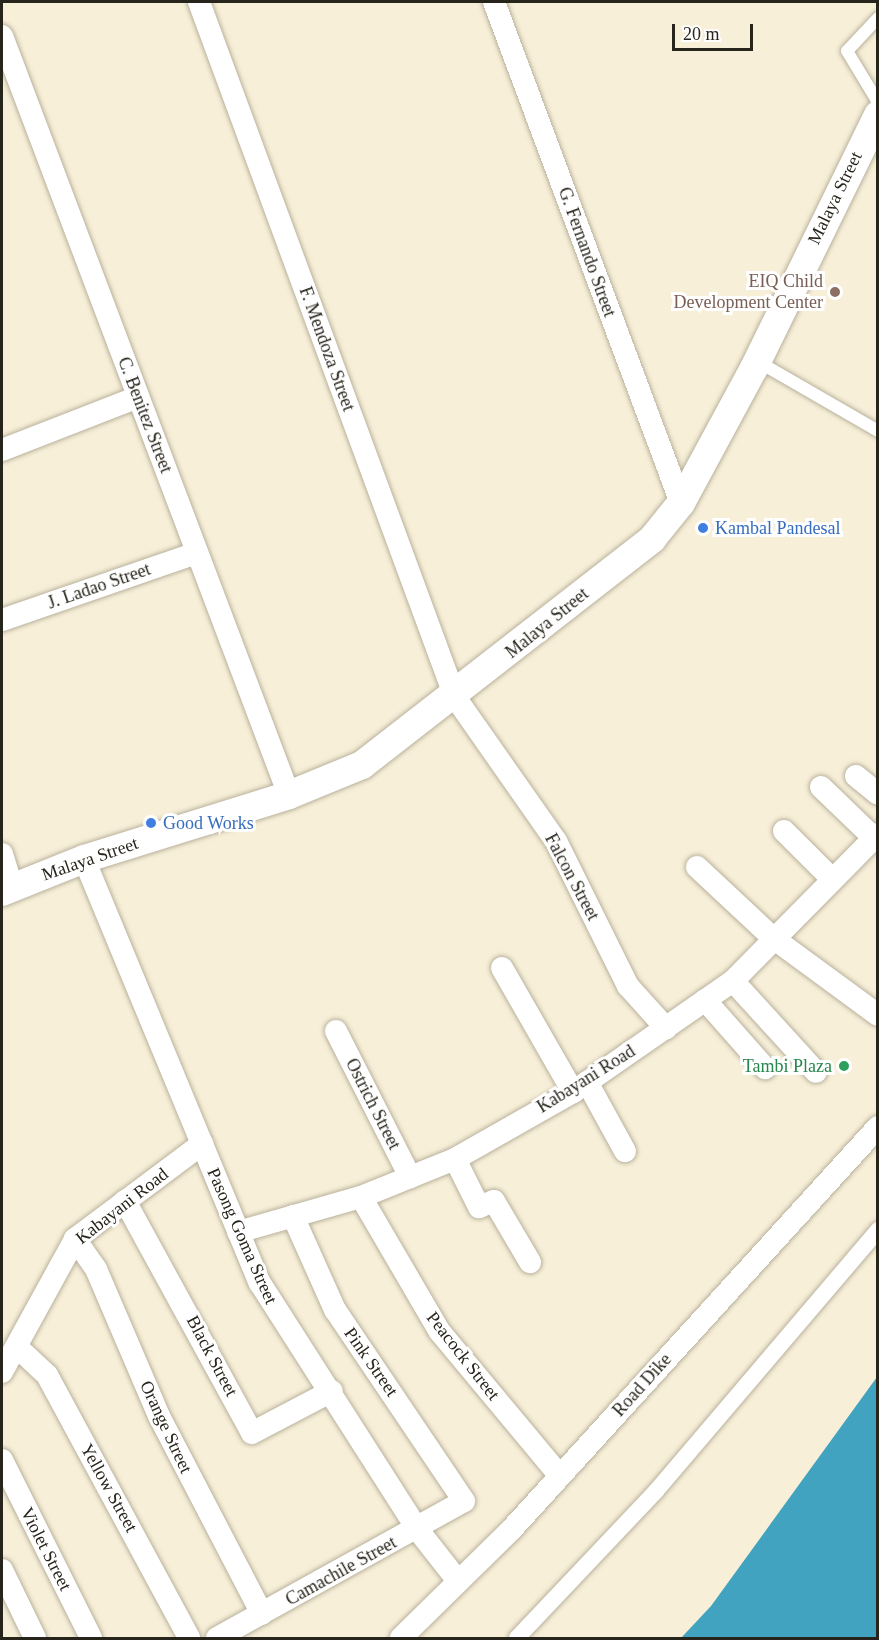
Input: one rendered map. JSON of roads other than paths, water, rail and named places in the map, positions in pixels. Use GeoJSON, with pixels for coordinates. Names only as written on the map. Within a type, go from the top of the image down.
{"type":"FeatureCollection","features":[{"type":"Feature","properties":{"kind":"street","name":"F. Mendoza Street"},"geometry":{"type":"LineString","coordinates":[[199,2],[455,697]]}},
{"type":"Feature","properties":{"kind":"street","name":"G. Fernando Street"},"geometry":{"type":"LineString","coordinates":[[494,2],[681,503]]}},
{"type":"Feature","properties":{"kind":"street","name":"C. Benitez Street"},"geometry":{"type":"LineString","coordinates":[[2,36],[289,795]]}},
{"type":"Feature","properties":{"kind":"street","name":"Malaya Street"},"geometry":{"type":"LineString","coordinates":[[7,889],[84,860],[289,795],[362,765],[455,697],[652,539],[681,503],[757,362],[878,115]]}},
{"type":"Feature","properties":{"kind":"street"},"geometry":{"type":"LineString","coordinates":[[2,450],[138,397]]}},
{"type":"Feature","properties":{"kind":"street","name":"J. Ladao Street"},"geometry":{"type":"LineString","coordinates":[[2,620],[197,553]]}},
{"type":"Feature","properties":{"kind":"street","name":"Falcon Street"},"geometry":{"type":"LineString","coordinates":[[455,697],[556,841],[628,986],[666,1028]]}},
{"type":"Feature","properties":{"kind":"street"},"geometry":{"type":"LineString","coordinates":[[856,776],[878,794]]}},
{"type":"Feature","properties":{"kind":"street"},"geometry":{"type":"LineString","coordinates":[[821,787],[876,836]]}},
{"type":"Feature","properties":{"kind":"street"},"geometry":{"type":"LineString","coordinates":[[784,831],[832,879]]}},
{"type":"Feature","properties":{"kind":"street","name":"Kabayani Road"},"geometry":{"type":"LineString","coordinates":[[238,1232],[360,1197],[455,1159],[580,1087],[733,981],[876,836]]}},
{"type":"Feature","properties":{"kind":"street"},"geometry":{"type":"LineString","coordinates":[[2,854],[7,889]]}},
{"type":"Feature","properties":{"kind":"street","name":"Pasong Goma Street"},"geometry":{"type":"LineString","coordinates":[[84,860],[238,1232],[282,1322],[332,1391],[418,1530],[458,1581]]}},
{"type":"Feature","properties":{"kind":"street"},"geometry":{"type":"LineString","coordinates":[[697,867],[773,938],[878,1015]]}},
{"type":"Feature","properties":{"kind":"street"},"geometry":{"type":"LineString","coordinates":[[502,968],[625,1151]]}},
{"type":"Feature","properties":{"kind":"street"},"geometry":{"type":"LineString","coordinates":[[733,981],[816,1072]]}},
{"type":"Feature","properties":{"kind":"street"},"geometry":{"type":"LineString","coordinates":[[705,1000],[765,1068]]}},
{"type":"Feature","properties":{"kind":"street","name":"Ostrich Street"},"geometry":{"type":"LineString","coordinates":[[336,1030],[410,1177]]}},
{"type":"Feature","properties":{"kind":"street","name":"Road Dike"},"geometry":{"type":"LineString","coordinates":[[401,1638],[560,1476],[878,1127]]}},
{"type":"Feature","properties":{"kind":"street","name":"Kabayani Road"},"geometry":{"type":"LineString","coordinates":[[2,1372],[75,1239],[202,1144]]}},
{"type":"Feature","properties":{"kind":"street"},"geometry":{"type":"LineString","coordinates":[[455,1159],[479,1207],[494,1201],[530,1262]]}},
{"type":"Feature","properties":{"kind":"street","name":"Peacock Street"},"geometry":{"type":"LineString","coordinates":[[360,1197],[440,1332],[560,1476]]}},
{"type":"Feature","properties":{"kind":"street","name":"Black Street"},"geometry":{"type":"LineString","coordinates":[[125,1201],[252,1432],[332,1391]]}},
{"type":"Feature","properties":{"kind":"street","name":"Pink Street"},"geometry":{"type":"LineString","coordinates":[[292,1216],[335,1310],[464,1501]]}},
{"type":"Feature","properties":{"kind":"street"},"geometry":{"type":"LineString","coordinates":[[517,1638],[656,1491],[878,1230]]}},
{"type":"Feature","properties":{"kind":"street","name":"Orange Street"},"geometry":{"type":"LineString","coordinates":[[75,1239],[96,1269],[159,1416],[262,1614]]}},
{"type":"Feature","properties":{"kind":"street","name":"Yellow Street"},"geometry":{"type":"LineString","coordinates":[[17,1347],[47,1375],[189,1638]]}},
{"type":"Feature","properties":{"kind":"street","name":"Violet Street"},"geometry":{"type":"LineString","coordinates":[[2,1460],[91,1638]]}},
{"type":"Feature","properties":{"kind":"street","name":"Camachile Street"},"geometry":{"type":"LineString","coordinates":[[217,1638],[418,1530],[464,1501]]}},
{"type":"Feature","properties":{"kind":"street"},"geometry":{"type":"LineString","coordinates":[[2,1570],[35,1638]]}},
{"type":"Feature","properties":{"kind":"lane"},"geometry":{"type":"LineString","coordinates":[[878,18],[847,51],[878,102]]}},
{"type":"Feature","properties":{"kind":"lane"},"geometry":{"type":"LineString","coordinates":[[757,362],[878,432]]}},
{"type":"Feature","properties":{"kind":"water"},"geometry":{"type":"Polygon","coordinates":[[[877,1377],[877,1638],[681,1638],[711,1606],[877,1377]]]}},
{"type":"Feature","properties":{"kind":"place","name":"EIQ Child Development Center"},"geometry":{"type":"Point","coordinates":[835,292]}},
{"type":"Feature","properties":{"kind":"place","name":"Kambal Pandesal"},"geometry":{"type":"Point","coordinates":[703,528]}},
{"type":"Feature","properties":{"kind":"place","name":"Good Works"},"geometry":{"type":"Point","coordinates":[151,823]}},
{"type":"Feature","properties":{"kind":"place","name":"Tambi Plaza"},"geometry":{"type":"Point","coordinates":[844,1066]}}]}
